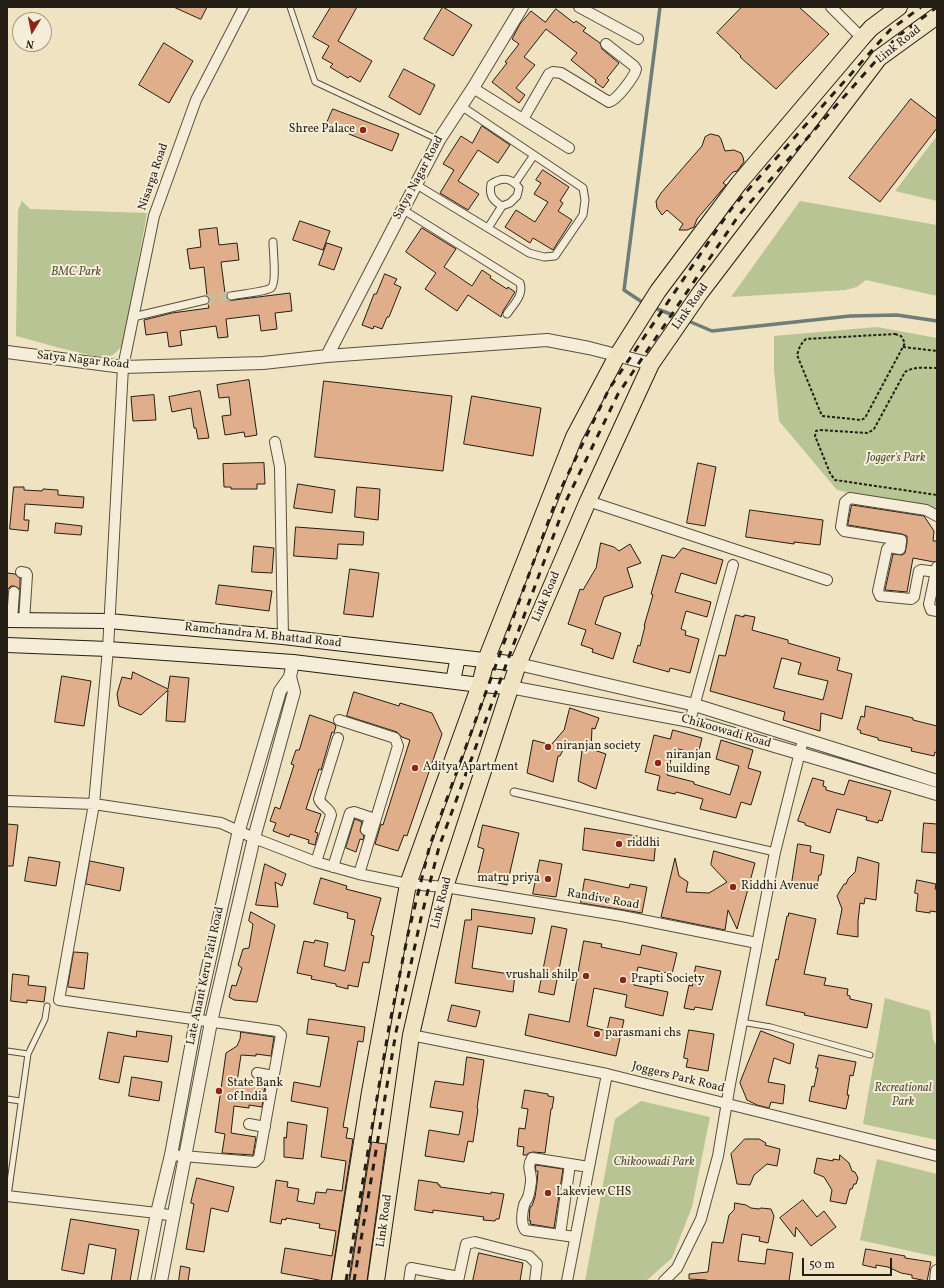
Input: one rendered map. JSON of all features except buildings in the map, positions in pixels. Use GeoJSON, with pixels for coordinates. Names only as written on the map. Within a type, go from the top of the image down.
{"type":"FeatureCollection","features":[{"type":"Feature","properties":{"kind":"main road"},"geometry":{"type":"LineString","coordinates":[[340,1281],[370,1092],[408,884],[480,684],[486,660],[574,437],[617,356],[649,306],[739,183],[871,28],[899,7]]}},
{"type":"Feature","properties":{"kind":"main road","name":"Link Road"},"geometry":{"type":"LineString","coordinates":[[376,1281],[412,1035],[444,887],[518,664],[588,501],[651,364],[700,293],[879,58],[937,16]]}},
{"type":"Feature","properties":{"kind":"main road","name":"Ramchandra M. Bhattad Road"},"geometry":{"type":"LineString","coordinates":[[14,620],[109,621],[283,637],[518,664]]}},
{"type":"Feature","properties":{"kind":"main road","name":"Ramchandra M. Bhattad Road"},"geometry":{"type":"LineString","coordinates":[[7,645],[108,649],[293,662],[510,687]]}},
{"type":"Feature","properties":{"kind":"main road"},"geometry":{"type":"LineString","coordinates":[[453,681],[458,657]]}},
{"type":"Feature","properties":{"kind":"street","name":"Nisarga Road"},"geometry":{"type":"LineString","coordinates":[[196,1020],[59,1000],[94,804],[108,649],[123,367],[156,208],[196,100],[244,7]]}},
{"type":"Feature","properties":{"kind":"street","name":"Satya Nagar Road"},"geometry":{"type":"LineString","coordinates":[[327,356],[439,140],[473,88],[522,7]]}},
{"type":"Feature","properties":{"kind":"street"},"geometry":{"type":"LineString","coordinates":[[579,7],[638,39]]}},
{"type":"Feature","properties":{"kind":"street"},"geometry":{"type":"LineString","coordinates":[[831,7],[862,38]]}},
{"type":"Feature","properties":{"kind":"street"},"geometry":{"type":"LineString","coordinates":[[523,119],[550,74],[553,72],[561,73],[606,101],[609,102],[615,99],[634,74],[636,69],[606,44]]}},
{"type":"Feature","properties":{"kind":"street"},"geometry":{"type":"LineString","coordinates":[[473,88],[569,148]]}},
{"type":"Feature","properties":{"kind":"street"},"geometry":{"type":"LineString","coordinates":[[415,184],[529,253],[544,257],[555,256],[583,214],[585,200],[583,188],[461,106]]}},
{"type":"Feature","properties":{"kind":"street"},"geometry":{"type":"LineString","coordinates":[[515,183],[534,155]]}},
{"type":"Feature","properties":{"kind":"street"},"geometry":{"type":"LineString","coordinates":[[488,228],[502,206],[510,203],[517,196],[519,188],[515,183],[507,179],[498,179],[491,184],[489,192],[494,201],[502,206]]}},
{"type":"Feature","properties":{"kind":"street"},"geometry":{"type":"LineString","coordinates":[[402,209],[520,283],[522,288],[521,293],[507,314]]}},
{"type":"Feature","properties":{"kind":"street"},"geometry":{"type":"LineString","coordinates":[[231,296],[266,290],[271,287],[274,276],[273,242]]}},
{"type":"Feature","properties":{"kind":"street"},"geometry":{"type":"LineString","coordinates":[[133,316],[205,300]]}},
{"type":"Feature","properties":{"kind":"street","name":"Satya Nagar Road"},"geometry":{"type":"LineString","coordinates":[[7,352],[123,367],[263,363],[327,356],[547,340],[651,364]]}},
{"type":"Feature","properties":{"kind":"street"},"geometry":{"type":"LineString","coordinates":[[276,442],[280,467],[283,637]]}},
{"type":"Feature","properties":{"kind":"street"},"geometry":{"type":"LineString","coordinates":[[937,516],[926,510],[850,498],[845,502],[841,527],[844,531],[901,540],[902,542],[900,549],[889,547],[887,549],[878,591],[880,596],[911,599],[914,597],[919,571],[937,570],[929,604],[931,610],[937,611]]}},
{"type":"Feature","properties":{"kind":"street"},"geometry":{"type":"LineString","coordinates":[[588,501],[827,580]]}},
{"type":"Feature","properties":{"kind":"street"},"geometry":{"type":"LineString","coordinates":[[690,721],[733,565]]}},
{"type":"Feature","properties":{"kind":"street"},"geometry":{"type":"LineString","coordinates":[[14,620],[26,594],[27,575],[26,573],[21,572]]}},
{"type":"Feature","properties":{"kind":"street"},"geometry":{"type":"LineString","coordinates":[[14,620],[11,592],[26,594]]}},
{"type":"Feature","properties":{"kind":"street","name":"Late Anant Keru Patil Road"},"geometry":{"type":"LineString","coordinates":[[144,1281],[157,1213],[171,1154],[196,1020],[239,830],[280,691],[290,677],[293,662]]}},
{"type":"Feature","properties":{"kind":"street","name":"Chikoowadi Road"},"geometry":{"type":"LineString","coordinates":[[518,664],[695,705],[937,781]]}},
{"type":"Feature","properties":{"kind":"street","name":"Late Anant Keru Patil Road"},"geometry":{"type":"LineString","coordinates":[[161,1281],[211,1022],[254,838],[294,692],[290,677]]}},
{"type":"Feature","properties":{"kind":"street","name":"Chikoowadi Road"},"geometry":{"type":"LineString","coordinates":[[510,687],[690,721],[937,794]]}},
{"type":"Feature","properties":{"kind":"street"},"geometry":{"type":"LineString","coordinates":[[339,720],[395,738],[398,742],[398,746],[356,873]]}},
{"type":"Feature","properties":{"kind":"street"},"geometry":{"type":"LineString","coordinates":[[316,862],[331,816],[330,812],[320,802],[319,798],[338,738]]}},
{"type":"Feature","properties":{"kind":"street"},"geometry":{"type":"LineString","coordinates":[[664,1281],[677,1268],[701,1219],[718,1156],[741,1022],[775,852],[803,740]]}},
{"type":"Feature","properties":{"kind":"street"},"geometry":{"type":"LineString","coordinates":[[514,792],[775,852]]}},
{"type":"Feature","properties":{"kind":"street","name":"Randive Road"},"geometry":{"type":"LineString","coordinates":[[7,801],[94,804],[221,823],[254,838],[316,862],[356,873],[408,884],[444,887],[622,916],[757,943]]}},
{"type":"Feature","properties":{"kind":"street"},"geometry":{"type":"LineString","coordinates":[[333,866],[350,813],[354,812],[369,817],[356,873]]}},
{"type":"Feature","properties":{"kind":"street"},"geometry":{"type":"LineString","coordinates":[[171,1154],[255,1162],[259,1158],[265,1127],[281,1035],[277,1031],[196,1020]]}},
{"type":"Feature","properties":{"kind":"street","name":"Joggers Park Road"},"geometry":{"type":"LineString","coordinates":[[412,1035],[607,1074],[937,1156]]}},
{"type":"Feature","properties":{"kind":"street"},"geometry":{"type":"LineString","coordinates":[[257,1073],[274,1076]]}},
{"type":"Feature","properties":{"kind":"street"},"geometry":{"type":"LineString","coordinates":[[567,1281],[607,1074]]}},
{"type":"Feature","properties":{"kind":"street"},"geometry":{"type":"LineString","coordinates":[[249,1124],[265,1127]]}},
{"type":"Feature","properties":{"kind":"street"},"geometry":{"type":"LineString","coordinates":[[575,1237],[526,1230],[523,1226],[524,1204],[528,1198],[532,1177],[529,1171],[530,1161],[532,1158],[589,1167]]}},
{"type":"Feature","properties":{"kind":"street"},"geometry":{"type":"LineString","coordinates":[[560,1235],[570,1164]]}},
{"type":"Feature","properties":{"kind":"street"},"geometry":{"type":"LineString","coordinates":[[8,1196],[174,1216]]}},
{"type":"Feature","properties":{"kind":"street"},"geometry":{"type":"LineString","coordinates":[[409,1281],[411,1268],[459,1279],[466,1244],[475,1242],[529,1256],[537,1264],[535,1281]]}},
{"type":"Feature","properties":{"kind":"street"},"geometry":{"type":"LineString","coordinates":[[936,1281],[937,1272]]}},
{"type":"Feature","properties":{"kind":"lane"},"geometry":{"type":"LineString","coordinates":[[290,7],[315,82],[439,140]]}},
{"type":"Feature","properties":{"kind":"lane"},"geometry":{"type":"LineString","coordinates":[[8,1196],[20,1101],[28,1054],[45,1019],[47,1006]]}},
{"type":"Feature","properties":{"kind":"lane"},"geometry":{"type":"LineString","coordinates":[[741,1022],[771,1027],[870,1055]]}},
{"type":"Feature","properties":{"kind":"lane"},"geometry":{"type":"LineString","coordinates":[[7,1051],[28,1054]]}},
{"type":"Feature","properties":{"kind":"lane"},"geometry":{"type":"LineString","coordinates":[[7,1099],[20,1101]]}},
{"type":"Feature","properties":{"kind":"path"},"geometry":{"type":"LineString","coordinates":[[895,334],[903,339],[904,343],[902,347],[865,418],[861,420],[824,417],[820,414],[797,355],[802,342],[806,339],[895,334]]}},
{"type":"Feature","properties":{"kind":"path"},"geometry":{"type":"LineString","coordinates":[[902,347],[937,351]]}},
{"type":"Feature","properties":{"kind":"path"},"geometry":{"type":"LineString","coordinates":[[937,368],[921,367],[910,369],[905,372],[874,429],[868,433],[819,430],[816,431],[815,436],[832,478],[836,480],[937,495]]}},
{"type":"Feature","properties":{"kind":"green space"},"geometry":{"type":"Polygon","coordinates":[[[937,136],[937,201],[895,191],[937,136]]]}},
{"type":"Feature","properties":{"kind":"green space","name":"BMC Park"},"geometry":{"type":"Polygon","coordinates":[[[22,201],[30,209],[147,213],[123,345],[113,355],[102,358],[16,336],[18,210],[22,201]]]}},
{"type":"Feature","properties":{"kind":"green space"},"geometry":{"type":"Polygon","coordinates":[[[800,201],[937,225],[937,296],[866,280],[857,287],[845,290],[731,297],[800,201]]]}},
{"type":"Feature","properties":{"kind":"green space","name":"Jogger's Park"},"geometry":{"type":"Polygon","coordinates":[[[877,327],[937,338],[937,511],[837,490],[779,421],[774,370],[774,336],[877,327]]]}},
{"type":"Feature","properties":{"kind":"green space","name":"Recreational Park"},"geometry":{"type":"Polygon","coordinates":[[[885,998],[930,1011],[933,1039],[937,1047],[937,1140],[863,1124],[885,998]]]}},
{"type":"Feature","properties":{"kind":"green space","name":"Chikoowadi Park"},"geometry":{"type":"Polygon","coordinates":[[[641,1101],[710,1117],[692,1207],[672,1258],[646,1281],[585,1281],[615,1119],[641,1101]]]}},
{"type":"Feature","properties":{"kind":"green space"},"geometry":{"type":"Polygon","coordinates":[[[877,1159],[937,1174],[937,1257],[860,1240],[877,1159]]]}},
{"type":"Feature","properties":{"kind":"waterway"},"geometry":{"type":"LineString","coordinates":[[645,304],[624,290],[660,7]]}},
{"type":"Feature","properties":{"kind":"waterway"},"geometry":{"type":"LineString","coordinates":[[652,307],[678,317]]}},
{"type":"Feature","properties":{"kind":"waterway"},"geometry":{"type":"LineString","coordinates":[[686,320],[712,331],[850,316],[897,315],[937,321]]}},
{"type":"Feature","properties":{"kind":"tunnel"},"geometry":{"type":"LineString","coordinates":[[205,300],[231,296]]}},
{"type":"Feature","properties":{"kind":"railway"},"geometry":{"type":"LineString","coordinates":[[346,1281],[389,1027],[408,934],[430,845],[558,495],[609,389],[731,209],[890,30],[921,7]]}},
{"type":"Feature","properties":{"kind":"railway"},"geometry":{"type":"LineString","coordinates":[[354,1281],[396,1032],[421,918],[439,847],[567,499],[618,394],[739,215],[897,37],[937,7]]}},
{"type":"Feature","properties":{"kind":"place","name":"Shree Palace"},"geometry":{"type":"Point","coordinates":[363,130]}},
{"type":"Feature","properties":{"kind":"place","name":"niranjan society"},"geometry":{"type":"Point","coordinates":[548,747]}},
{"type":"Feature","properties":{"kind":"place","name":"niranjan building"},"geometry":{"type":"Point","coordinates":[658,763]}},
{"type":"Feature","properties":{"kind":"place","name":"Aditya Apartment"},"geometry":{"type":"Point","coordinates":[415,768]}},
{"type":"Feature","properties":{"kind":"place","name":"riddhi"},"geometry":{"type":"Point","coordinates":[619,844]}},
{"type":"Feature","properties":{"kind":"place","name":"matru priya"},"geometry":{"type":"Point","coordinates":[548,879]}},
{"type":"Feature","properties":{"kind":"place","name":"Riddhi Avenue"},"geometry":{"type":"Point","coordinates":[733,887]}},
{"type":"Feature","properties":{"kind":"place","name":"vrushali shilp"},"geometry":{"type":"Point","coordinates":[586,976]}},
{"type":"Feature","properties":{"kind":"place","name":"Prapti Society"},"geometry":{"type":"Point","coordinates":[623,980]}},
{"type":"Feature","properties":{"kind":"place","name":"parasmani chs"},"geometry":{"type":"Point","coordinates":[597,1034]}},
{"type":"Feature","properties":{"kind":"place","name":"State Bank of India"},"geometry":{"type":"Point","coordinates":[219,1091]}},
{"type":"Feature","properties":{"kind":"place","name":"Lakeview CHS"},"geometry":{"type":"Point","coordinates":[548,1193]}}]}
